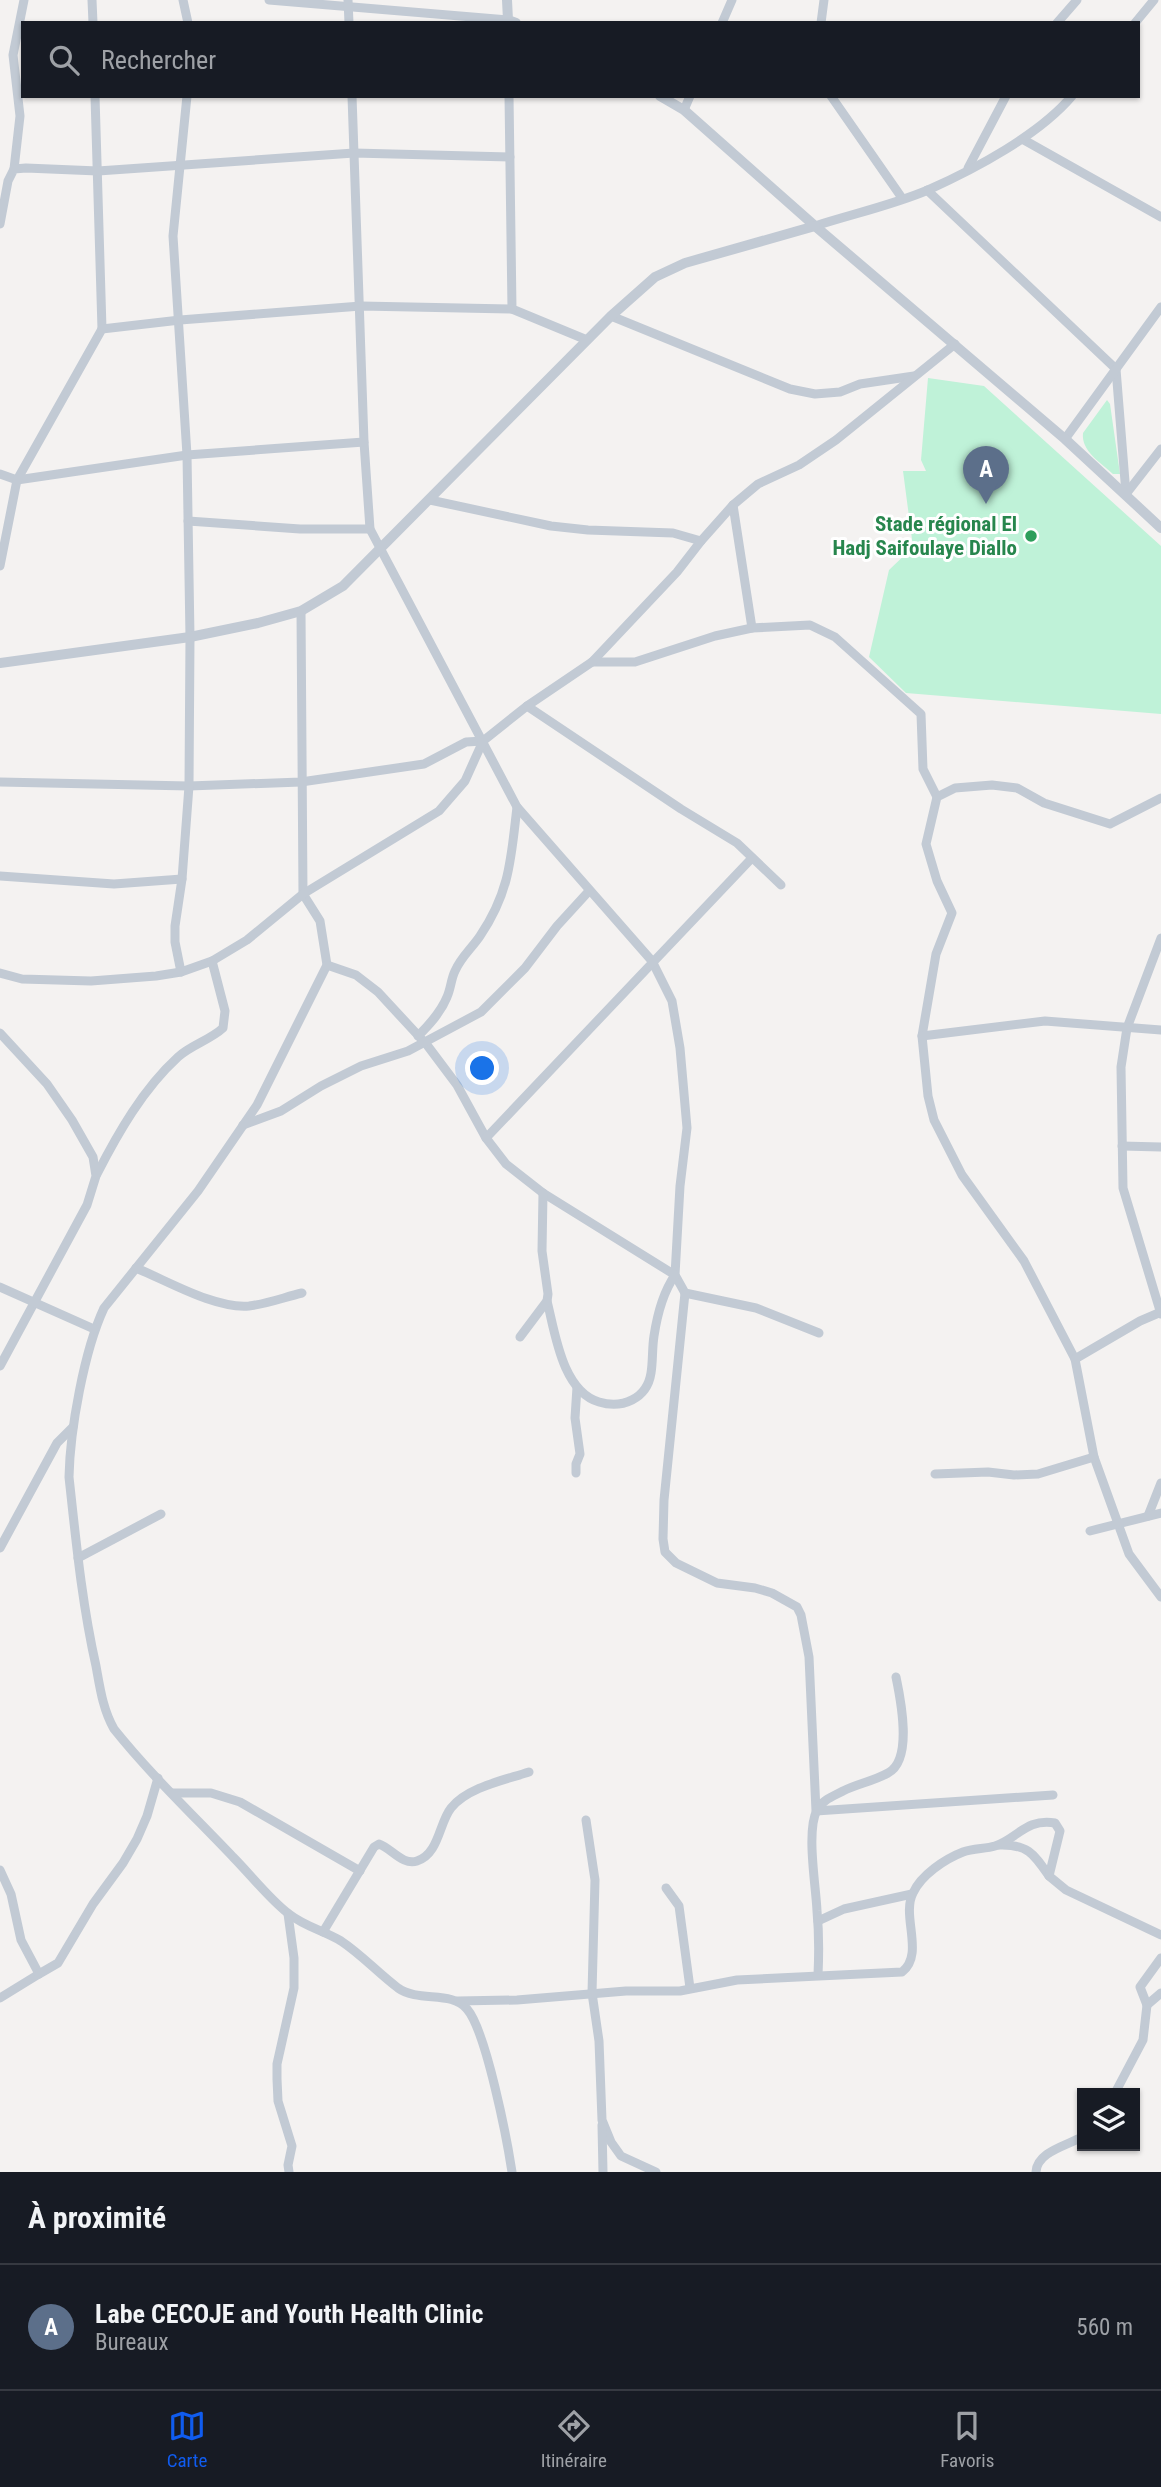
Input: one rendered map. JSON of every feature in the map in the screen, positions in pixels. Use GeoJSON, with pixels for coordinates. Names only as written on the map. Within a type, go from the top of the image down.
{"type":"FeatureCollection","features":[{"type":"Feature","properties":{"kind":"street"},"geometry":{"type":"LineString","coordinates":[[0,225],[8,181],[14,169],[20,116],[13,55],[24,0]]}},
{"type":"Feature","properties":{"kind":"street"},"geometry":{"type":"LineString","coordinates":[[92,0],[93,21]]}},
{"type":"Feature","properties":{"kind":"street"},"geometry":{"type":"LineString","coordinates":[[183,0],[188,21]]}},
{"type":"Feature","properties":{"kind":"street"},"geometry":{"type":"LineString","coordinates":[[269,0],[349,4],[502,21]]}},
{"type":"Feature","properties":{"kind":"street"},"geometry":{"type":"LineString","coordinates":[[507,0],[511,21]]}},
{"type":"Feature","properties":{"kind":"street"},"geometry":{"type":"LineString","coordinates":[[723,21],[732,0]]}},
{"type":"Feature","properties":{"kind":"street"},"geometry":{"type":"LineString","coordinates":[[821,21],[824,0]]}},
{"type":"Feature","properties":{"kind":"street"},"geometry":{"type":"LineString","coordinates":[[1059,21],[1077,0]]}},
{"type":"Feature","properties":{"kind":"street"},"geometry":{"type":"LineString","coordinates":[[1137,21],[1154,0]]}},
{"type":"Feature","properties":{"kind":"street"},"geometry":{"type":"LineString","coordinates":[[0,566],[17,480],[102,329],[96,98]]}},
{"type":"Feature","properties":{"kind":"street"},"geometry":{"type":"LineString","coordinates":[[181,972],[175,926],[182,879],[188,786],[190,637],[187,455],[173,236],[187,98]]}},
{"type":"Feature","properties":{"kind":"street"},"geometry":{"type":"LineString","coordinates":[[352,98],[364,442],[370,529],[517,807],[652,961],[672,1001],[680,1048],[687,1128],[680,1186],[675,1275],[669,1284],[654,1335],[651,1376],[647,1387],[627,1404],[599,1402],[577,1387],[563,1362],[547,1301],[542,1251],[544,1193]]}},
{"type":"Feature","properties":{"kind":"street"},"geometry":{"type":"LineString","coordinates":[[509,98],[512,309]]}},
{"type":"Feature","properties":{"kind":"street"},"geometry":{"type":"LineString","coordinates":[[663,98],[684,110],[815,226],[1065,439],[1161,528]]}},
{"type":"Feature","properties":{"kind":"street"},"geometry":{"type":"LineString","coordinates":[[684,110],[689,98]]}},
{"type":"Feature","properties":{"kind":"street"},"geometry":{"type":"LineString","coordinates":[[832,98],[902,198]]}},
{"type":"Feature","properties":{"kind":"street"},"geometry":{"type":"LineString","coordinates":[[967,169],[1005,98]]}},
{"type":"Feature","properties":{"kind":"street"},"geometry":{"type":"LineString","coordinates":[[0,663],[190,637],[300,611],[343,586],[611,316],[655,277],[685,263],[815,226],[927,190],[1024,139],[1070,98]]}},
{"type":"Feature","properties":{"kind":"street"},"geometry":{"type":"LineString","coordinates":[[1024,139],[1161,217]]}},
{"type":"Feature","properties":{"kind":"street"},"geometry":{"type":"LineString","coordinates":[[14,169],[26,167],[98,170],[354,153],[510,157]]}},
{"type":"Feature","properties":{"kind":"street"},"geometry":{"type":"LineString","coordinates":[[927,190],[1116,369],[1126,494]]}},
{"type":"Feature","properties":{"kind":"street"},"geometry":{"type":"LineString","coordinates":[[102,329],[361,306],[512,309],[587,340]]}},
{"type":"Feature","properties":{"kind":"street"},"geometry":{"type":"LineString","coordinates":[[1065,439],[1161,307]]}},
{"type":"Feature","properties":{"kind":"street"},"geometry":{"type":"LineString","coordinates":[[611,316],[790,389],[815,394],[840,392],[888,378],[915,376]]}},
{"type":"Feature","properties":{"kind":"street"},"geometry":{"type":"LineString","coordinates":[[0,973],[23,979],[91,981],[156,976],[181,972],[212,961],[247,940],[303,894],[439,811],[465,781],[483,741],[527,706],[592,662],[677,572],[733,505],[758,484],[799,464],[836,440],[955,344]]}},
{"type":"Feature","properties":{"kind":"street"},"geometry":{"type":"LineString","coordinates":[[0,474],[17,480],[187,455],[364,442]]}},
{"type":"Feature","properties":{"kind":"street"},"geometry":{"type":"LineString","coordinates":[[1126,494],[1161,449]]}},
{"type":"Feature","properties":{"kind":"street"},"geometry":{"type":"LineString","coordinates":[[430,500],[551,526],[673,533],[701,541]]}},
{"type":"Feature","properties":{"kind":"street"},"geometry":{"type":"LineString","coordinates":[[733,505],[752,628]]}},
{"type":"Feature","properties":{"kind":"street"},"geometry":{"type":"LineString","coordinates":[[188,521],[300,529],[370,529]]}},
{"type":"Feature","properties":{"kind":"street"},"geometry":{"type":"LineString","coordinates":[[300,611],[303,894],[320,920],[327,965],[257,1105],[198,1191],[104,1308],[94,1329],[73,1427],[69,1477],[85,1616],[108,1718],[124,1741],[288,1914],[368,1960],[402,1990],[417,1996],[458,2001],[528,2000],[592,1993],[680,1990],[737,1980],[902,1972],[911,1954],[912,1894],[931,1871],[963,1852],[997,1845],[1014,1845],[1028,1849],[1049,1877],[1066,1889],[1161,1935]]}},
{"type":"Feature","properties":{"kind":"street"},"geometry":{"type":"LineString","coordinates":[[592,662],[635,662],[715,636],[752,628],[810,625],[835,637],[921,713],[923,769],[937,797],[926,844],[937,881],[952,914],[936,954],[922,1036],[928,1096],[934,1120],[962,1175],[1024,1261],[1075,1359],[1094,1457],[1129,1554],[1161,1597]]}},
{"type":"Feature","properties":{"kind":"street"},"geometry":{"type":"LineString","coordinates":[[527,706],[681,810],[737,843],[781,885]]}},
{"type":"Feature","properties":{"kind":"street"},"geometry":{"type":"LineString","coordinates":[[0,782],[188,786],[301,782],[424,764],[466,742],[483,741]]}},
{"type":"Feature","properties":{"kind":"street"},"geometry":{"type":"LineString","coordinates":[[937,797],[955,788],[992,785],[1017,788],[1044,803],[1110,824],[1161,798]]}},
{"type":"Feature","properties":{"kind":"street"},"geometry":{"type":"LineString","coordinates":[[421,1039],[447,999],[454,972],[480,937],[498,904],[510,871],[517,807]]}},
{"type":"Feature","properties":{"kind":"street"},"geometry":{"type":"LineString","coordinates":[[486,1138],[752,858]]}},
{"type":"Feature","properties":{"kind":"street"},"geometry":{"type":"LineString","coordinates":[[0,876],[114,884],[182,879]]}},
{"type":"Feature","properties":{"kind":"street"},"geometry":{"type":"LineString","coordinates":[[243,1125],[281,1111],[321,1086],[361,1066],[397,1056],[421,1039],[472,1017],[499,996],[525,968],[557,926],[589,891]]}},
{"type":"Feature","properties":{"kind":"street"},"geometry":{"type":"LineString","coordinates":[[1075,1359],[1140,1321],[1161,1312],[1123,1188],[1121,1068],[1127,1028],[1161,938]]}},
{"type":"Feature","properties":{"kind":"street"},"geometry":{"type":"LineString","coordinates":[[0,1366],[88,1205],[96,1176],[117,1136],[176,1058],[223,1028],[225,1011],[212,961]]}},
{"type":"Feature","properties":{"kind":"street"},"geometry":{"type":"LineString","coordinates":[[327,965],[356,975],[379,992],[457,1085],[486,1138],[506,1164],[544,1193],[675,1275],[685,1293],[664,1492],[665,1552],[676,1563],[717,1583],[772,1593],[797,1608],[801,1615],[809,1657],[816,1811],[812,1848],[818,1921],[818,1975]]}},
{"type":"Feature","properties":{"kind":"street"},"geometry":{"type":"LineString","coordinates":[[922,1036],[1045,1021],[1161,1030]]}},
{"type":"Feature","properties":{"kind":"street"},"geometry":{"type":"LineString","coordinates":[[0,1033],[47,1084],[72,1120],[93,1157],[96,1176]]}},
{"type":"Feature","properties":{"kind":"street"},"geometry":{"type":"LineString","coordinates":[[1122,1146],[1161,1147]]}},
{"type":"Feature","properties":{"kind":"street"},"geometry":{"type":"LineString","coordinates":[[136,1268],[211,1300],[239,1306],[250,1306],[302,1293]]}},
{"type":"Feature","properties":{"kind":"street"},"geometry":{"type":"LineString","coordinates":[[0,1287],[94,1329]]}},
{"type":"Feature","properties":{"kind":"street"},"geometry":{"type":"LineString","coordinates":[[685,1293],[756,1308],[819,1333]]}},
{"type":"Feature","properties":{"kind":"street"},"geometry":{"type":"LineString","coordinates":[[520,1337],[547,1301]]}},
{"type":"Feature","properties":{"kind":"street"},"geometry":{"type":"LineString","coordinates":[[576,1473],[580,1454],[575,1418],[577,1387]]}},
{"type":"Feature","properties":{"kind":"street"},"geometry":{"type":"LineString","coordinates":[[0,1548],[57,1443],[73,1427]]}},
{"type":"Feature","properties":{"kind":"street"},"geometry":{"type":"LineString","coordinates":[[935,1474],[1038,1474],[1094,1457]]}},
{"type":"Feature","properties":{"kind":"street"},"geometry":{"type":"LineString","coordinates":[[1148,1516],[1161,1483]]}},
{"type":"Feature","properties":{"kind":"street"},"geometry":{"type":"LineString","coordinates":[[1090,1531],[1161,1513]]}},
{"type":"Feature","properties":{"kind":"street"},"geometry":{"type":"LineString","coordinates":[[78,1558],[162,1514]]}},
{"type":"Feature","properties":{"kind":"street"},"geometry":{"type":"LineString","coordinates":[[816,1811],[827,1800],[855,1785],[890,1772],[899,1763],[902,1751],[901,1702],[896,1677]]}},
{"type":"Feature","properties":{"kind":"street"},"geometry":{"type":"LineString","coordinates":[[323,1932],[374,1847],[379,1844],[405,1861],[417,1861],[430,1852],[450,1809],[464,1796],[529,1772]]}},
{"type":"Feature","properties":{"kind":"street"},"geometry":{"type":"LineString","coordinates":[[0,1998],[58,1963],[93,1904],[137,1839],[158,1778]]}},
{"type":"Feature","properties":{"kind":"street"},"geometry":{"type":"LineString","coordinates":[[172,1793],[211,1793],[240,1802],[360,1871]]}},
{"type":"Feature","properties":{"kind":"street"},"geometry":{"type":"LineString","coordinates":[[816,1811],[1053,1795]]}},
{"type":"Feature","properties":{"kind":"street"},"geometry":{"type":"LineString","coordinates":[[586,1820],[595,1880],[592,1993],[599,2041],[603,2172]]}},
{"type":"Feature","properties":{"kind":"street"},"geometry":{"type":"LineString","coordinates":[[997,1845],[1024,1827],[1055,1823],[1060,1831],[1059,1840],[1052,1856],[1049,1877]]}},
{"type":"Feature","properties":{"kind":"street"},"geometry":{"type":"LineString","coordinates":[[0,1870],[10,1894],[21,1940],[39,1974]]}},
{"type":"Feature","properties":{"kind":"street"},"geometry":{"type":"LineString","coordinates":[[666,1888],[679,1906],[690,1988]]}},
{"type":"Feature","properties":{"kind":"street"},"geometry":{"type":"LineString","coordinates":[[818,1921],[844,1909],[912,1894]]}},
{"type":"Feature","properties":{"kind":"street"},"geometry":{"type":"LineString","coordinates":[[288,1914],[294,1958],[294,1988],[277,2079],[278,2101],[292,2146],[289,2172]]}},
{"type":"Feature","properties":{"kind":"street"},"geometry":{"type":"LineString","coordinates":[[1118,2088],[1143,2040],[1147,2005],[1139,1987],[1161,1958]]}},
{"type":"Feature","properties":{"kind":"street"},"geometry":{"type":"LineString","coordinates":[[1147,2005],[1161,1993]]}},
{"type":"Feature","properties":{"kind":"street"},"geometry":{"type":"LineString","coordinates":[[458,2001],[469,2011],[477,2028],[507,2142],[512,2172]]}},
{"type":"Feature","properties":{"kind":"street"},"geometry":{"type":"LineString","coordinates":[[601,2120],[621,2156],[656,2172]]}},
{"type":"Feature","properties":{"kind":"street"},"geometry":{"type":"LineString","coordinates":[[1036,2172],[1037,2162],[1043,2156],[1077,2139]]}},
{"type":"Feature","properties":{"kind":"green space","name":"Stade régional El Hadj Saifoulaye Diallo"},"geometry":{"type":"Polygon","coordinates":[[[928,378],[984,386],[1161,546],[1161,714],[906,693],[869,657],[889,570],[913,547],[903,471],[926,471],[921,460],[928,378]]]}},
{"type":"Feature","properties":{"kind":"green space"},"geometry":{"type":"Polygon","coordinates":[[[1107,400],[1110,404],[1120,474],[1113,474],[1097,460],[1088,451],[1083,439],[1083,433],[1107,400]]]}},
{"type":"Feature","properties":{"kind":"place","name":"Labe CECOJE and Youth Health Clinic"},"geometry":{"type":"Point","coordinates":[986,504]}},
{"type":"Feature","properties":{"kind":"place","name":"Stade régional El Hadj Saifoulaye Diallo"},"geometry":{"type":"Point","coordinates":[1031,536]}}]}
